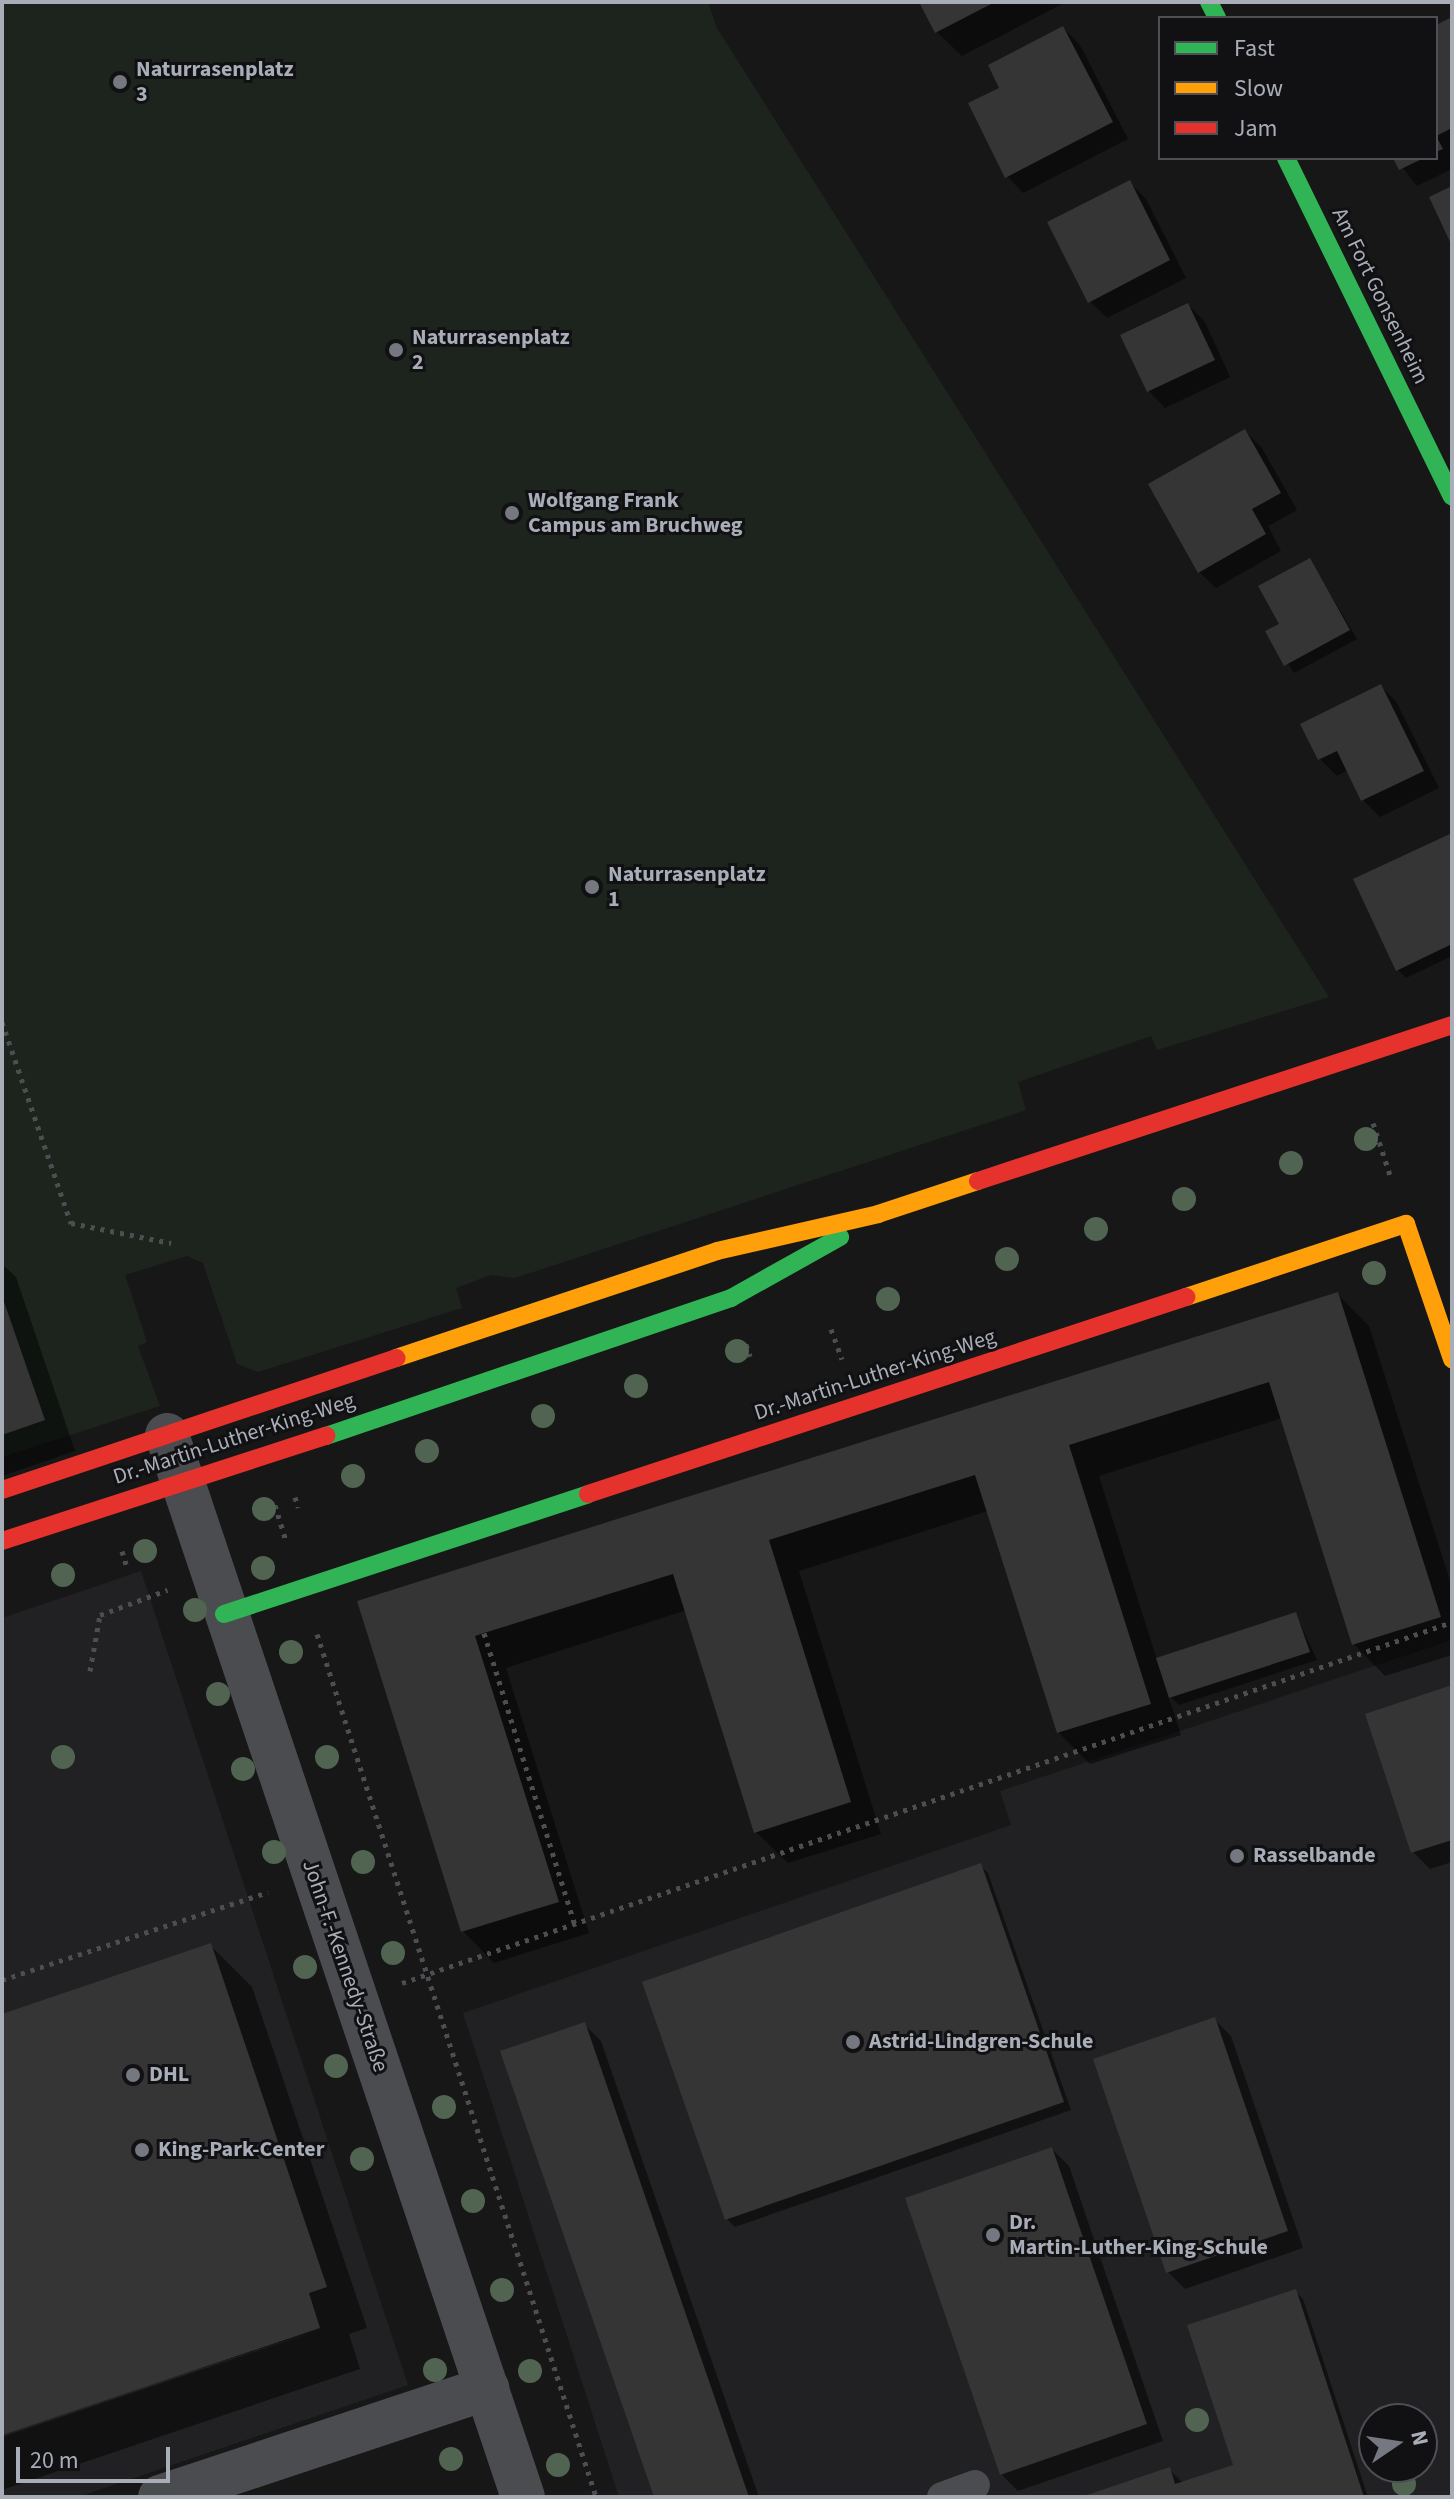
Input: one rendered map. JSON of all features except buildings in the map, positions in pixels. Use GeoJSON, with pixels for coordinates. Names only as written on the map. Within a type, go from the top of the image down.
{"type":"FeatureCollection","features":[{"type":"Feature","properties":{"kind":"street","name":"Am Fort Gonsenheim"},"geometry":{"type":"LineString","coordinates":[[1287,160],[1452,497]]}},
{"type":"Feature","properties":{"kind":"street","name":"Dr.-Martin-Luther-King-Weg"},"geometry":{"type":"LineString","coordinates":[[2,1490],[717,1251],[878,1214],[1452,1025]]}},
{"type":"Feature","properties":{"kind":"street","name":"Dr.-Martin-Luther-King-Weg"},"geometry":{"type":"LineString","coordinates":[[2,1541],[566,1358],[731,1298],[878,1214]]}},
{"type":"Feature","properties":{"kind":"street","name":"Dr.-Martin-Luther-King-Weg"},"geometry":{"type":"LineString","coordinates":[[224,1614],[1406,1224],[1452,1359]]}},
{"type":"Feature","properties":{"kind":"street","name":"John-F.-Kennedy-Straße"},"geometry":{"type":"LineString","coordinates":[[167,1435],[224,1614],[523,2497]]}},
{"type":"Feature","properties":{"kind":"street"},"geometry":{"type":"LineString","coordinates":[[160,2497],[487,2388]]}},
{"type":"Feature","properties":{"kind":"lane"},"geometry":{"type":"LineString","coordinates":[[942,2497],[975,2485]]}},
{"type":"Feature","properties":{"kind":"path"},"geometry":{"type":"LineString","coordinates":[[2,1022],[71,1223],[171,1243]]}},
{"type":"Feature","properties":{"kind":"path"},"geometry":{"type":"LineString","coordinates":[[272,1490],[431,1975],[596,2497]]}},
{"type":"Feature","properties":{"kind":"path"},"geometry":{"type":"LineString","coordinates":[[90,1671],[100,1615],[167,1590]]}},
{"type":"Feature","properties":{"kind":"path"},"geometry":{"type":"LineString","coordinates":[[355,1997],[431,1975],[1452,1622]]}},
{"type":"Feature","properties":{"kind":"path"},"geometry":{"type":"LineString","coordinates":[[484,1633],[575,1925]]}},
{"type":"Feature","properties":{"kind":"path"},"geometry":{"type":"LineString","coordinates":[[2,1980],[236,1903]]}},
{"type":"Feature","properties":{"kind":"shaded area","name":"Wolfgang Frank Campus am Bruchweg"},"geometry":{"type":"Polygon","coordinates":[[[2,2],[708,2],[717,28],[1329,997],[1157,1050],[1151,1036],[1018,1082],[1026,1110],[515,1278],[491,1275],[456,1288],[462,1308],[258,1372],[237,1364],[203,1263],[187,1256],[125,1275],[147,1342],[138,1346],[160,1406],[2,1457],[2,2]]]}},
{"type":"Feature","properties":{"kind":"shaded area"},"geometry":{"type":"Polygon","coordinates":[[[141,1571],[408,2385],[78,2497],[2,2497],[2,1618],[141,1571]]]}},
{"type":"Feature","properties":{"kind":"shaded area","name":"Dr. Martin-Luther-King-Schule"},"geometry":{"type":"Polygon","coordinates":[[[1452,1640],[1452,2497],[619,2497],[463,2013],[1011,1825],[1000,1791],[1452,1640]]]}},
{"type":"Feature","properties":{"kind":"traffic: fast"},"geometry":{"type":"LineString","coordinates":[[1209,2],[1216,16]]}},
{"type":"Feature","properties":{"kind":"traffic: fast"},"geometry":{"type":"LineString","coordinates":[[1287,160],[1452,497]]}},
{"type":"Feature","properties":{"kind":"traffic: fast"},"geometry":{"type":"LineString","coordinates":[[326,1436],[731,1298],[840,1237]]}},
{"type":"Feature","properties":{"kind":"traffic: fast"},"geometry":{"type":"LineString","coordinates":[[224,1614],[588,1494]]}},
{"type":"Feature","properties":{"kind":"traffic: slow"},"geometry":{"type":"LineString","coordinates":[[396,1358],[717,1251],[878,1214],[978,1181]]}},
{"type":"Feature","properties":{"kind":"traffic: slow"},"geometry":{"type":"LineString","coordinates":[[1186,1297],[1406,1224],[1452,1359]]}},
{"type":"Feature","properties":{"kind":"traffic: jam"},"geometry":{"type":"LineString","coordinates":[[978,1181],[1452,1025]]}},
{"type":"Feature","properties":{"kind":"traffic: jam"},"geometry":{"type":"LineString","coordinates":[[588,1494],[1186,1297]]}},
{"type":"Feature","properties":{"kind":"traffic: jam"},"geometry":{"type":"LineString","coordinates":[[2,1490],[396,1358]]}},
{"type":"Feature","properties":{"kind":"traffic: jam"},"geometry":{"type":"LineString","coordinates":[[2,1541],[326,1436]]}},
{"type":"Feature","properties":{"kind":"place","name":"Naturrasenplatz 3"},"geometry":{"type":"Point","coordinates":[120,82]}},
{"type":"Feature","properties":{"kind":"place","name":"Naturrasenplatz 2"},"geometry":{"type":"Point","coordinates":[396,350]}},
{"type":"Feature","properties":{"kind":"place","name":"Wolfgang Frank Campus am Bruchweg"},"geometry":{"type":"Point","coordinates":[512,513]}},
{"type":"Feature","properties":{"kind":"place","name":"Naturrasenplatz 1"},"geometry":{"type":"Point","coordinates":[592,887]}},
{"type":"Feature","properties":{"kind":"place","name":"Rasselbande"},"geometry":{"type":"Point","coordinates":[1237,1856]}},
{"type":"Feature","properties":{"kind":"place","name":"Astrid-Lindgren-Schule"},"geometry":{"type":"Point","coordinates":[853,2042]}},
{"type":"Feature","properties":{"kind":"place","name":"DHL"},"geometry":{"type":"Point","coordinates":[133,2075]}},
{"type":"Feature","properties":{"kind":"place","name":"King-Park-Center"},"geometry":{"type":"Point","coordinates":[142,2150]}},
{"type":"Feature","properties":{"kind":"place","name":"Dr. Martin-Luther-King-Schule"},"geometry":{"type":"Point","coordinates":[993,2235]}}]}
